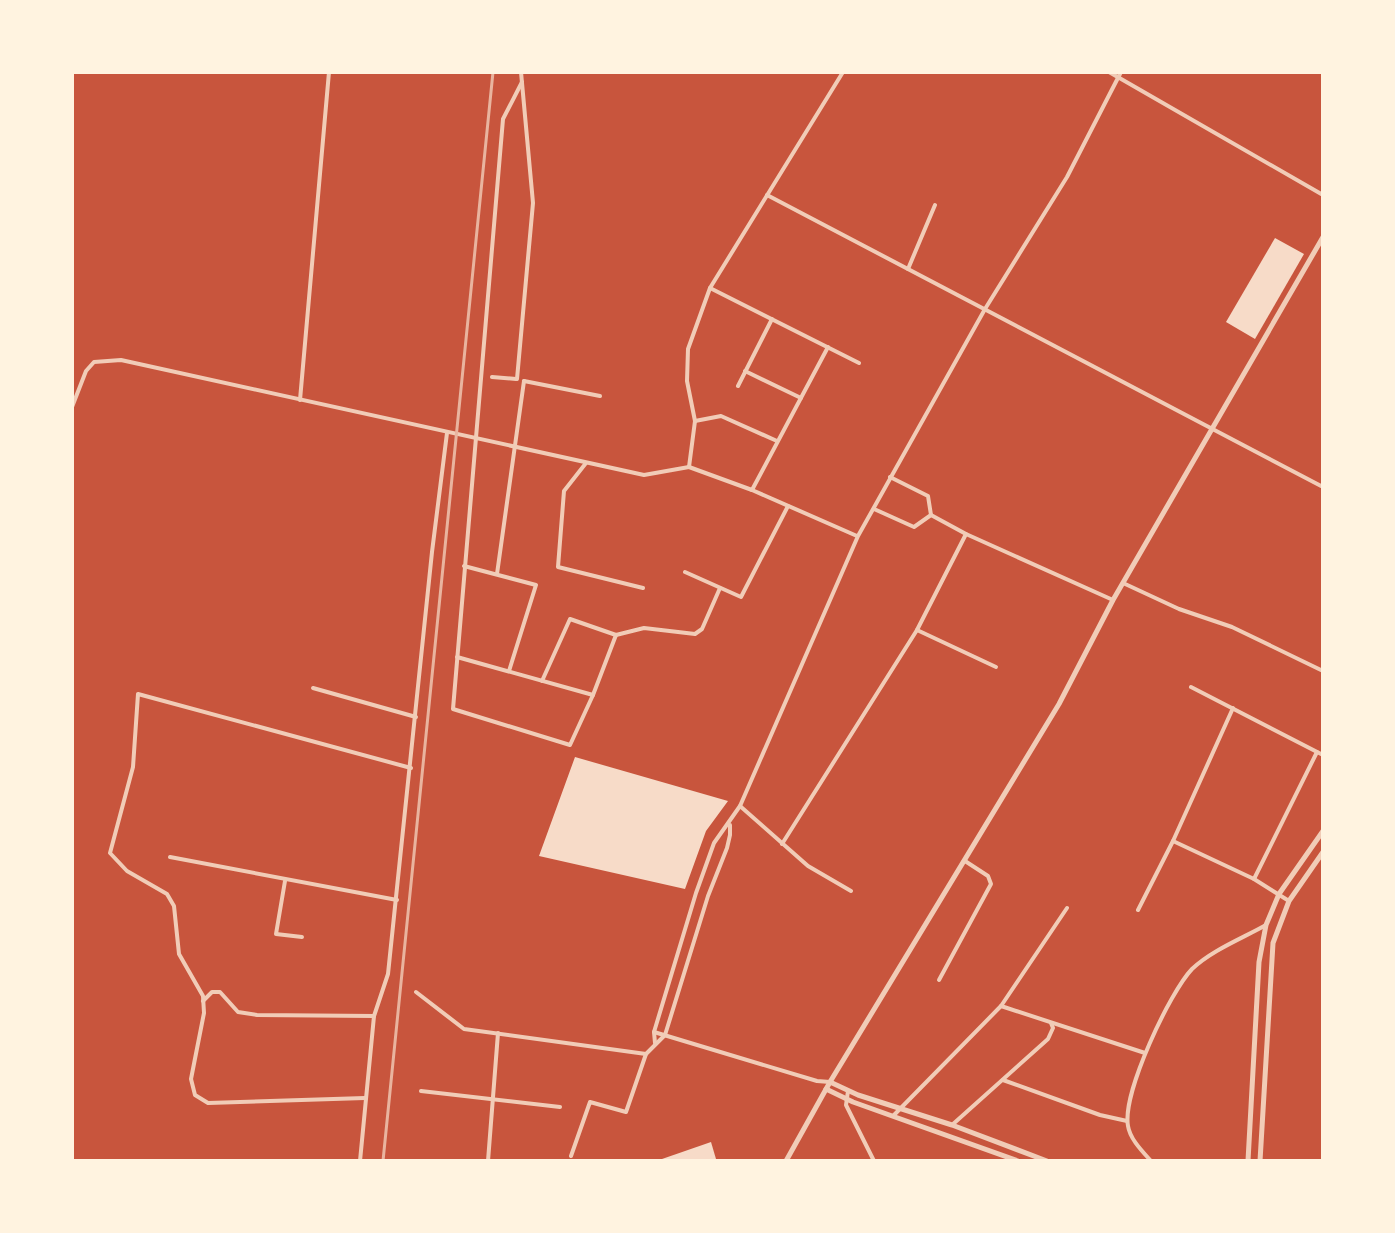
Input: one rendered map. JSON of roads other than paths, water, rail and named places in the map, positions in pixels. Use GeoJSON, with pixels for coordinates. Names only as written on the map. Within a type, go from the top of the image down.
{"type":"FeatureCollection","features":[{"type":"Feature","properties":{"kind":"street"},"geometry":{"type":"LineString","coordinates":[[300,400],[329,72]]}},
{"type":"Feature","properties":{"kind":"street"},"geometry":{"type":"LineString","coordinates":[[517,379],[533,203],[521,72]]}},
{"type":"Feature","properties":{"kind":"street"},"geometry":{"type":"LineString","coordinates":[[689,467],[695,421],[687,381],[688,349],[710,288],[843,72]]}},
{"type":"Feature","properties":{"kind":"street"},"geometry":{"type":"LineString","coordinates":[[1109,72],[1120,74],[1323,195]]}},
{"type":"Feature","properties":{"kind":"street"},"geometry":{"type":"LineString","coordinates":[[655,1043],[654,1032],[714,843],[730,825],[740,806],[858,536],[985,309],[1067,177],[1120,74]]}},
{"type":"Feature","properties":{"kind":"street"},"geometry":{"type":"LineString","coordinates":[[522,82],[503,119],[453,709],[570,745],[616,635]]}},
{"type":"Feature","properties":{"kind":"street"},"geometry":{"type":"LineString","coordinates":[[767,195],[1323,487]]}},
{"type":"Feature","properties":{"kind":"street"},"geometry":{"type":"LineString","coordinates":[[908,269],[935,205]]}},
{"type":"Feature","properties":{"kind":"street"},"geometry":{"type":"LineString","coordinates":[[786,1161],[828,1086],[1059,704],[1113,600],[1323,237]]}},
{"type":"Feature","properties":{"kind":"street"},"geometry":{"type":"LineString","coordinates":[[710,288],[859,363]]}},
{"type":"Feature","properties":{"kind":"street"},"geometry":{"type":"LineString","coordinates":[[738,386],[772,319]]}},
{"type":"Feature","properties":{"kind":"street"},"geometry":{"type":"LineString","coordinates":[[752,490],[828,347]]}},
{"type":"Feature","properties":{"kind":"street"},"geometry":{"type":"LineString","coordinates":[[72,407],[86,371],[94,362],[121,360],[644,475],[689,467],[752,490],[858,536]]}},
{"type":"Feature","properties":{"kind":"street"},"geometry":{"type":"LineString","coordinates":[[745,371],[801,398]]}},
{"type":"Feature","properties":{"kind":"street"},"geometry":{"type":"LineString","coordinates":[[492,377],[600,396]]}},
{"type":"Feature","properties":{"kind":"street"},"geometry":{"type":"LineString","coordinates":[[497,574],[524,381]]}},
{"type":"Feature","properties":{"kind":"street"},"geometry":{"type":"LineString","coordinates":[[695,421],[721,416],[777,441]]}},
{"type":"Feature","properties":{"kind":"street"},"geometry":{"type":"LineString","coordinates":[[360,1161],[374,1016],[388,974],[397,900],[447,433]]}},
{"type":"Feature","properties":{"kind":"street"},"geometry":{"type":"LineString","coordinates":[[586,463],[564,491],[558,567],[643,588]]}},
{"type":"Feature","properties":{"kind":"street"},"geometry":{"type":"LineString","coordinates":[[890,477],[928,496],[931,515]]}},
{"type":"Feature","properties":{"kind":"street"},"geometry":{"type":"LineString","coordinates":[[685,572],[741,597],[788,506]]}},
{"type":"Feature","properties":{"kind":"street"},"geometry":{"type":"LineString","coordinates":[[874,509],[914,527],[931,515]]}},
{"type":"Feature","properties":{"kind":"street"},"geometry":{"type":"LineString","coordinates":[[931,515],[966,534],[1113,600]]}},
{"type":"Feature","properties":{"kind":"street"},"geometry":{"type":"LineString","coordinates":[[782,844],[917,630],[966,534]]}},
{"type":"Feature","properties":{"kind":"street"},"geometry":{"type":"LineString","coordinates":[[464,566],[536,585],[509,671]]}},
{"type":"Feature","properties":{"kind":"street"},"geometry":{"type":"LineString","coordinates":[[1123,583],[1179,609],[1232,627],[1323,671]]}},
{"type":"Feature","properties":{"kind":"street"},"geometry":{"type":"LineString","coordinates":[[542,681],[570,619],[616,635],[644,628],[695,634],[702,629],[720,588]]}},
{"type":"Feature","properties":{"kind":"street"},"geometry":{"type":"LineString","coordinates":[[917,630],[996,667]]}},
{"type":"Feature","properties":{"kind":"street"},"geometry":{"type":"LineString","coordinates":[[456,657],[593,695]]}},
{"type":"Feature","properties":{"kind":"street"},"geometry":{"type":"LineString","coordinates":[[1191,687],[1323,755]]}},
{"type":"Feature","properties":{"kind":"street"},"geometry":{"type":"LineString","coordinates":[[313,688],[416,717]]}},
{"type":"Feature","properties":{"kind":"street"},"geometry":{"type":"LineString","coordinates":[[365,1098],[208,1103],[195,1095],[191,1079],[204,1013],[203,1001],[179,954],[174,906],[167,894],[127,871],[110,853],[133,767],[138,694],[411,768]]}},
{"type":"Feature","properties":{"kind":"street"},"geometry":{"type":"LineString","coordinates":[[1138,910],[1233,708]]}},
{"type":"Feature","properties":{"kind":"street"},"geometry":{"type":"LineString","coordinates":[[1254,879],[1317,752]]}},
{"type":"Feature","properties":{"kind":"street"},"geometry":{"type":"LineString","coordinates":[[740,806],[808,866],[851,891]]}},
{"type":"Feature","properties":{"kind":"street"},"geometry":{"type":"LineString","coordinates":[[571,1156],[590,1102],[626,1112],[646,1054],[665,1035],[708,896],[727,848],[730,825]]}},
{"type":"Feature","properties":{"kind":"street"},"geometry":{"type":"LineString","coordinates":[[1248,1161],[1259,962],[1266,925],[1279,894],[1323,831]]}},
{"type":"Feature","properties":{"kind":"street"},"geometry":{"type":"LineString","coordinates":[[1173,841],[1254,879],[1289,901]]}},
{"type":"Feature","properties":{"kind":"street"},"geometry":{"type":"LineString","coordinates":[[1260,1161],[1271,964],[1276,932],[1289,901],[1323,852]]}},
{"type":"Feature","properties":{"kind":"street"},"geometry":{"type":"LineString","coordinates":[[170,857],[397,900]]}},
{"type":"Feature","properties":{"kind":"street"},"geometry":{"type":"LineString","coordinates":[[939,980],[991,884],[988,876],[965,861]]}},
{"type":"Feature","properties":{"kind":"street"},"geometry":{"type":"LineString","coordinates":[[285,881],[276,934],[302,937]]}},
{"type":"Feature","properties":{"kind":"street"},"geometry":{"type":"LineString","coordinates":[[894,1115],[1001,1006],[1067,908]]}},
{"type":"Feature","properties":{"kind":"street"},"geometry":{"type":"LineString","coordinates":[[1151,1161],[1131,1135],[1127,1121],[1132,1086],[1145,1053],[1182,982],[1192,970],[1266,925]]}},
{"type":"Feature","properties":{"kind":"street"},"geometry":{"type":"LineString","coordinates":[[203,1001],[212,992],[220,992],[238,1012],[257,1015],[374,1016]]}},
{"type":"Feature","properties":{"kind":"street"},"geometry":{"type":"LineString","coordinates":[[416,992],[464,1029],[646,1054]]}},
{"type":"Feature","properties":{"kind":"street"},"geometry":{"type":"LineString","coordinates":[[1001,1006],[1145,1053]]}},
{"type":"Feature","properties":{"kind":"street"},"geometry":{"type":"LineString","coordinates":[[952,1125],[1048,1039],[1053,1028],[1051,1023]]}},
{"type":"Feature","properties":{"kind":"street"},"geometry":{"type":"LineString","coordinates":[[654,1032],[817,1081],[894,1115],[1019,1161],[1022,1152]]}},
{"type":"Feature","properties":{"kind":"street"},"geometry":{"type":"LineString","coordinates":[[488,1161],[498,1033]]}},
{"type":"Feature","properties":{"kind":"street"},"geometry":{"type":"LineString","coordinates":[[1003,1080],[1100,1115],[1127,1121]]}},
{"type":"Feature","properties":{"kind":"street"},"geometry":{"type":"LineString","coordinates":[[421,1091],[560,1107]]}},
{"type":"Feature","properties":{"kind":"street"},"geometry":{"type":"LineString","coordinates":[[847,1095],[899,1107],[1047,1161]]}},
{"type":"Feature","properties":{"kind":"street"},"geometry":{"type":"LineString","coordinates":[[847,1095],[847,1109],[874,1161]]}},
{"type":"Feature","properties":{"kind":"street"},"geometry":{"type":"LineString","coordinates":[[791,1152],[796,1161]]}},
{"type":"Feature","properties":{"kind":"railway"},"geometry":{"type":"LineString","coordinates":[[383,1161],[493,72]]}}]}
